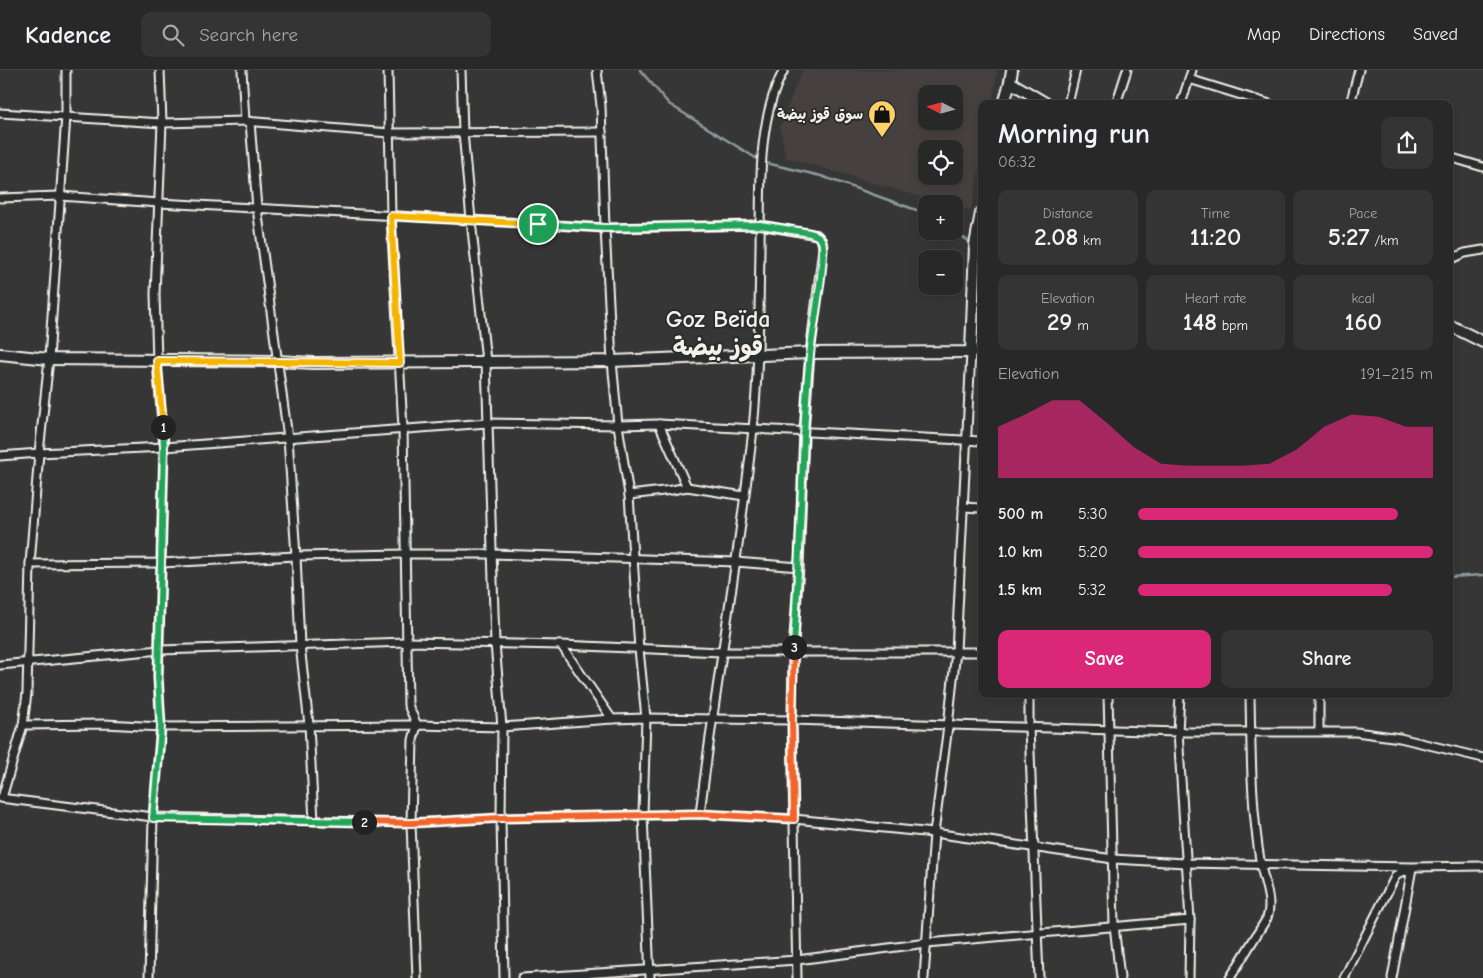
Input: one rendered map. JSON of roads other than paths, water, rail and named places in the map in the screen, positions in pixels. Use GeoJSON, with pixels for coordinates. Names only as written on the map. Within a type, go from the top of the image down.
{"type":"FeatureCollection","features":[{"type":"Feature","properties":{"kind":"main road"},"geometry":{"type":"LineString","coordinates":[[1005,100],[1012,70]]}},
{"type":"Feature","properties":{"kind":"main road"},"geometry":{"type":"LineString","coordinates":[[1010,82],[1039,100]]}},
{"type":"Feature","properties":{"kind":"main road"},"geometry":{"type":"LineString","coordinates":[[0,354],[49,359],[400,363],[612,361],[810,353],[976,352],[976,245],[978,232]]}},
{"type":"Feature","properties":{"kind":"main road"},"geometry":{"type":"LineString","coordinates":[[1453,327],[1483,342]]}},
{"type":"Feature","properties":{"kind":"street"},"geometry":{"type":"LineString","coordinates":[[66,70],[66,116],[49,359],[30,564],[27,693],[23,724],[1,798],[153,818],[411,823],[501,818],[700,814],[794,819],[934,833],[1113,859],[1412,870]]}},
{"type":"Feature","properties":{"kind":"street"},"geometry":{"type":"LineString","coordinates":[[149,978],[153,818],[161,727],[158,677],[164,448],[157,361],[155,294],[162,123],[160,70]]}},
{"type":"Feature","properties":{"kind":"street"},"geometry":{"type":"LineString","coordinates":[[242,70],[257,208],[288,438],[300,645],[309,725],[314,821]]}},
{"type":"Feature","properties":{"kind":"street"},"geometry":{"type":"LineString","coordinates":[[388,70],[391,216],[403,428],[408,705],[417,725],[413,740],[411,823],[417,978]]}},
{"type":"Feature","properties":{"kind":"street"},"geometry":{"type":"LineString","coordinates":[[461,70],[463,132],[470,220],[486,361],[495,643],[502,727],[501,818],[504,978]]}},
{"type":"Feature","properties":{"kind":"street"},"geometry":{"type":"LineString","coordinates":[[597,70],[602,132],[612,361],[618,425],[628,496],[646,718],[643,815],[650,978]]}},
{"type":"Feature","properties":{"kind":"street"},"geometry":{"type":"LineString","coordinates":[[700,814],[753,428],[758,355],[760,180],[764,144],[769,107],[774,90],[784,70]]}},
{"type":"Feature","properties":{"kind":"street"},"geometry":{"type":"LineString","coordinates":[[1069,100],[1076,70]]}},
{"type":"Feature","properties":{"kind":"street"},"geometry":{"type":"LineString","coordinates":[[1117,100],[1127,70]]}},
{"type":"Feature","properties":{"kind":"street"},"geometry":{"type":"LineString","coordinates":[[1182,100],[1192,70]]}},
{"type":"Feature","properties":{"kind":"street"},"geometry":{"type":"LineString","coordinates":[[1351,100],[1359,70]]}},
{"type":"Feature","properties":{"kind":"street"},"geometry":{"type":"LineString","coordinates":[[1189,79],[1257,100]]}},
{"type":"Feature","properties":{"kind":"street"},"geometry":{"type":"LineString","coordinates":[[0,114],[66,116],[162,123],[248,121],[389,133],[602,132]]}},
{"type":"Feature","properties":{"kind":"street"},"geometry":{"type":"LineString","coordinates":[[1453,158],[1483,167]]}},
{"type":"Feature","properties":{"kind":"street"},"geometry":{"type":"LineString","coordinates":[[0,198],[60,196],[605,228],[760,225],[817,235],[822,240],[823,248],[810,353],[804,432],[799,567],[793,651],[792,720],[797,978]]}},
{"type":"Feature","properties":{"kind":"street"},"geometry":{"type":"LineString","coordinates":[[1453,258],[1465,253],[1483,250]]}},
{"type":"Feature","properties":{"kind":"street"},"geometry":{"type":"LineString","coordinates":[[924,978],[934,833],[956,651],[967,441],[976,352]]}},
{"type":"Feature","properties":{"kind":"street"},"geometry":{"type":"LineString","coordinates":[[0,456],[164,448],[403,428],[488,423],[659,424],[978,441]]}},
{"type":"Feature","properties":{"kind":"street"},"geometry":{"type":"LineString","coordinates":[[659,424],[686,487]]}},
{"type":"Feature","properties":{"kind":"street"},"geometry":{"type":"LineString","coordinates":[[628,496],[686,487],[744,496]]}},
{"type":"Feature","properties":{"kind":"street"},"geometry":{"type":"LineString","coordinates":[[963,507],[978,508]]}},
{"type":"Feature","properties":{"kind":"street"},"geometry":{"type":"LineString","coordinates":[[30,564],[161,563],[296,556],[492,554],[736,562],[799,567]]}},
{"type":"Feature","properties":{"kind":"street"},"geometry":{"type":"LineString","coordinates":[[0,665],[160,650],[407,642],[561,645],[722,652],[978,652]]}},
{"type":"Feature","properties":{"kind":"street"},"geometry":{"type":"LineString","coordinates":[[561,645],[612,719]]}},
{"type":"Feature","properties":{"kind":"street"},"geometry":{"type":"LineString","coordinates":[[1029,698],[1039,978]]}},
{"type":"Feature","properties":{"kind":"street"},"geometry":{"type":"LineString","coordinates":[[1108,698],[1114,926],[1120,978]]}},
{"type":"Feature","properties":{"kind":"street"},"geometry":{"type":"LineString","coordinates":[[1180,698],[1178,732],[1190,920],[1189,978]]}},
{"type":"Feature","properties":{"kind":"street"},"geometry":{"type":"LineString","coordinates":[[1230,978],[1269,913],[1254,811],[1250,698]]}},
{"type":"Feature","properties":{"kind":"street"},"geometry":{"type":"LineString","coordinates":[[1319,698],[1320,731]]}},
{"type":"Feature","properties":{"kind":"street"},"geometry":{"type":"LineString","coordinates":[[23,724],[105,724],[161,727],[309,725],[502,727],[646,718],[792,720],[1178,732],[1320,731],[1356,732],[1400,738],[1483,758]]}},
{"type":"Feature","properties":{"kind":"street"},"geometry":{"type":"LineString","coordinates":[[1344,978],[1395,877],[1402,871],[1483,866]]}},
{"type":"Feature","properties":{"kind":"street"},"geometry":{"type":"LineString","coordinates":[[1392,978],[1412,870]]}},
{"type":"Feature","properties":{"kind":"street"},"geometry":{"type":"LineString","coordinates":[[522,978],[797,960],[926,942],[1190,920]]}},
{"type":"Feature","properties":{"kind":"waterway"},"geometry":{"type":"LineString","coordinates":[[640,70],[669,104],[762,162],[821,176],[918,211]]}},
{"type":"Feature","properties":{"kind":"waterway"},"geometry":{"type":"LineString","coordinates":[[963,238],[973,244]]}},
{"type":"Feature","properties":{"kind":"waterway"},"geometry":{"type":"LineString","coordinates":[[1453,577],[1483,575]]}},
{"type":"Feature","properties":{"kind":"place","name":"سوق قوز بيضة"},"geometry":{"type":"Point","coordinates":[882,138]}},
{"type":"Feature","properties":{"kind":"district","name":"Goz Beïda قوز بيضة"},"geometry":{"type":"Point","coordinates":[718,333]}}]}
